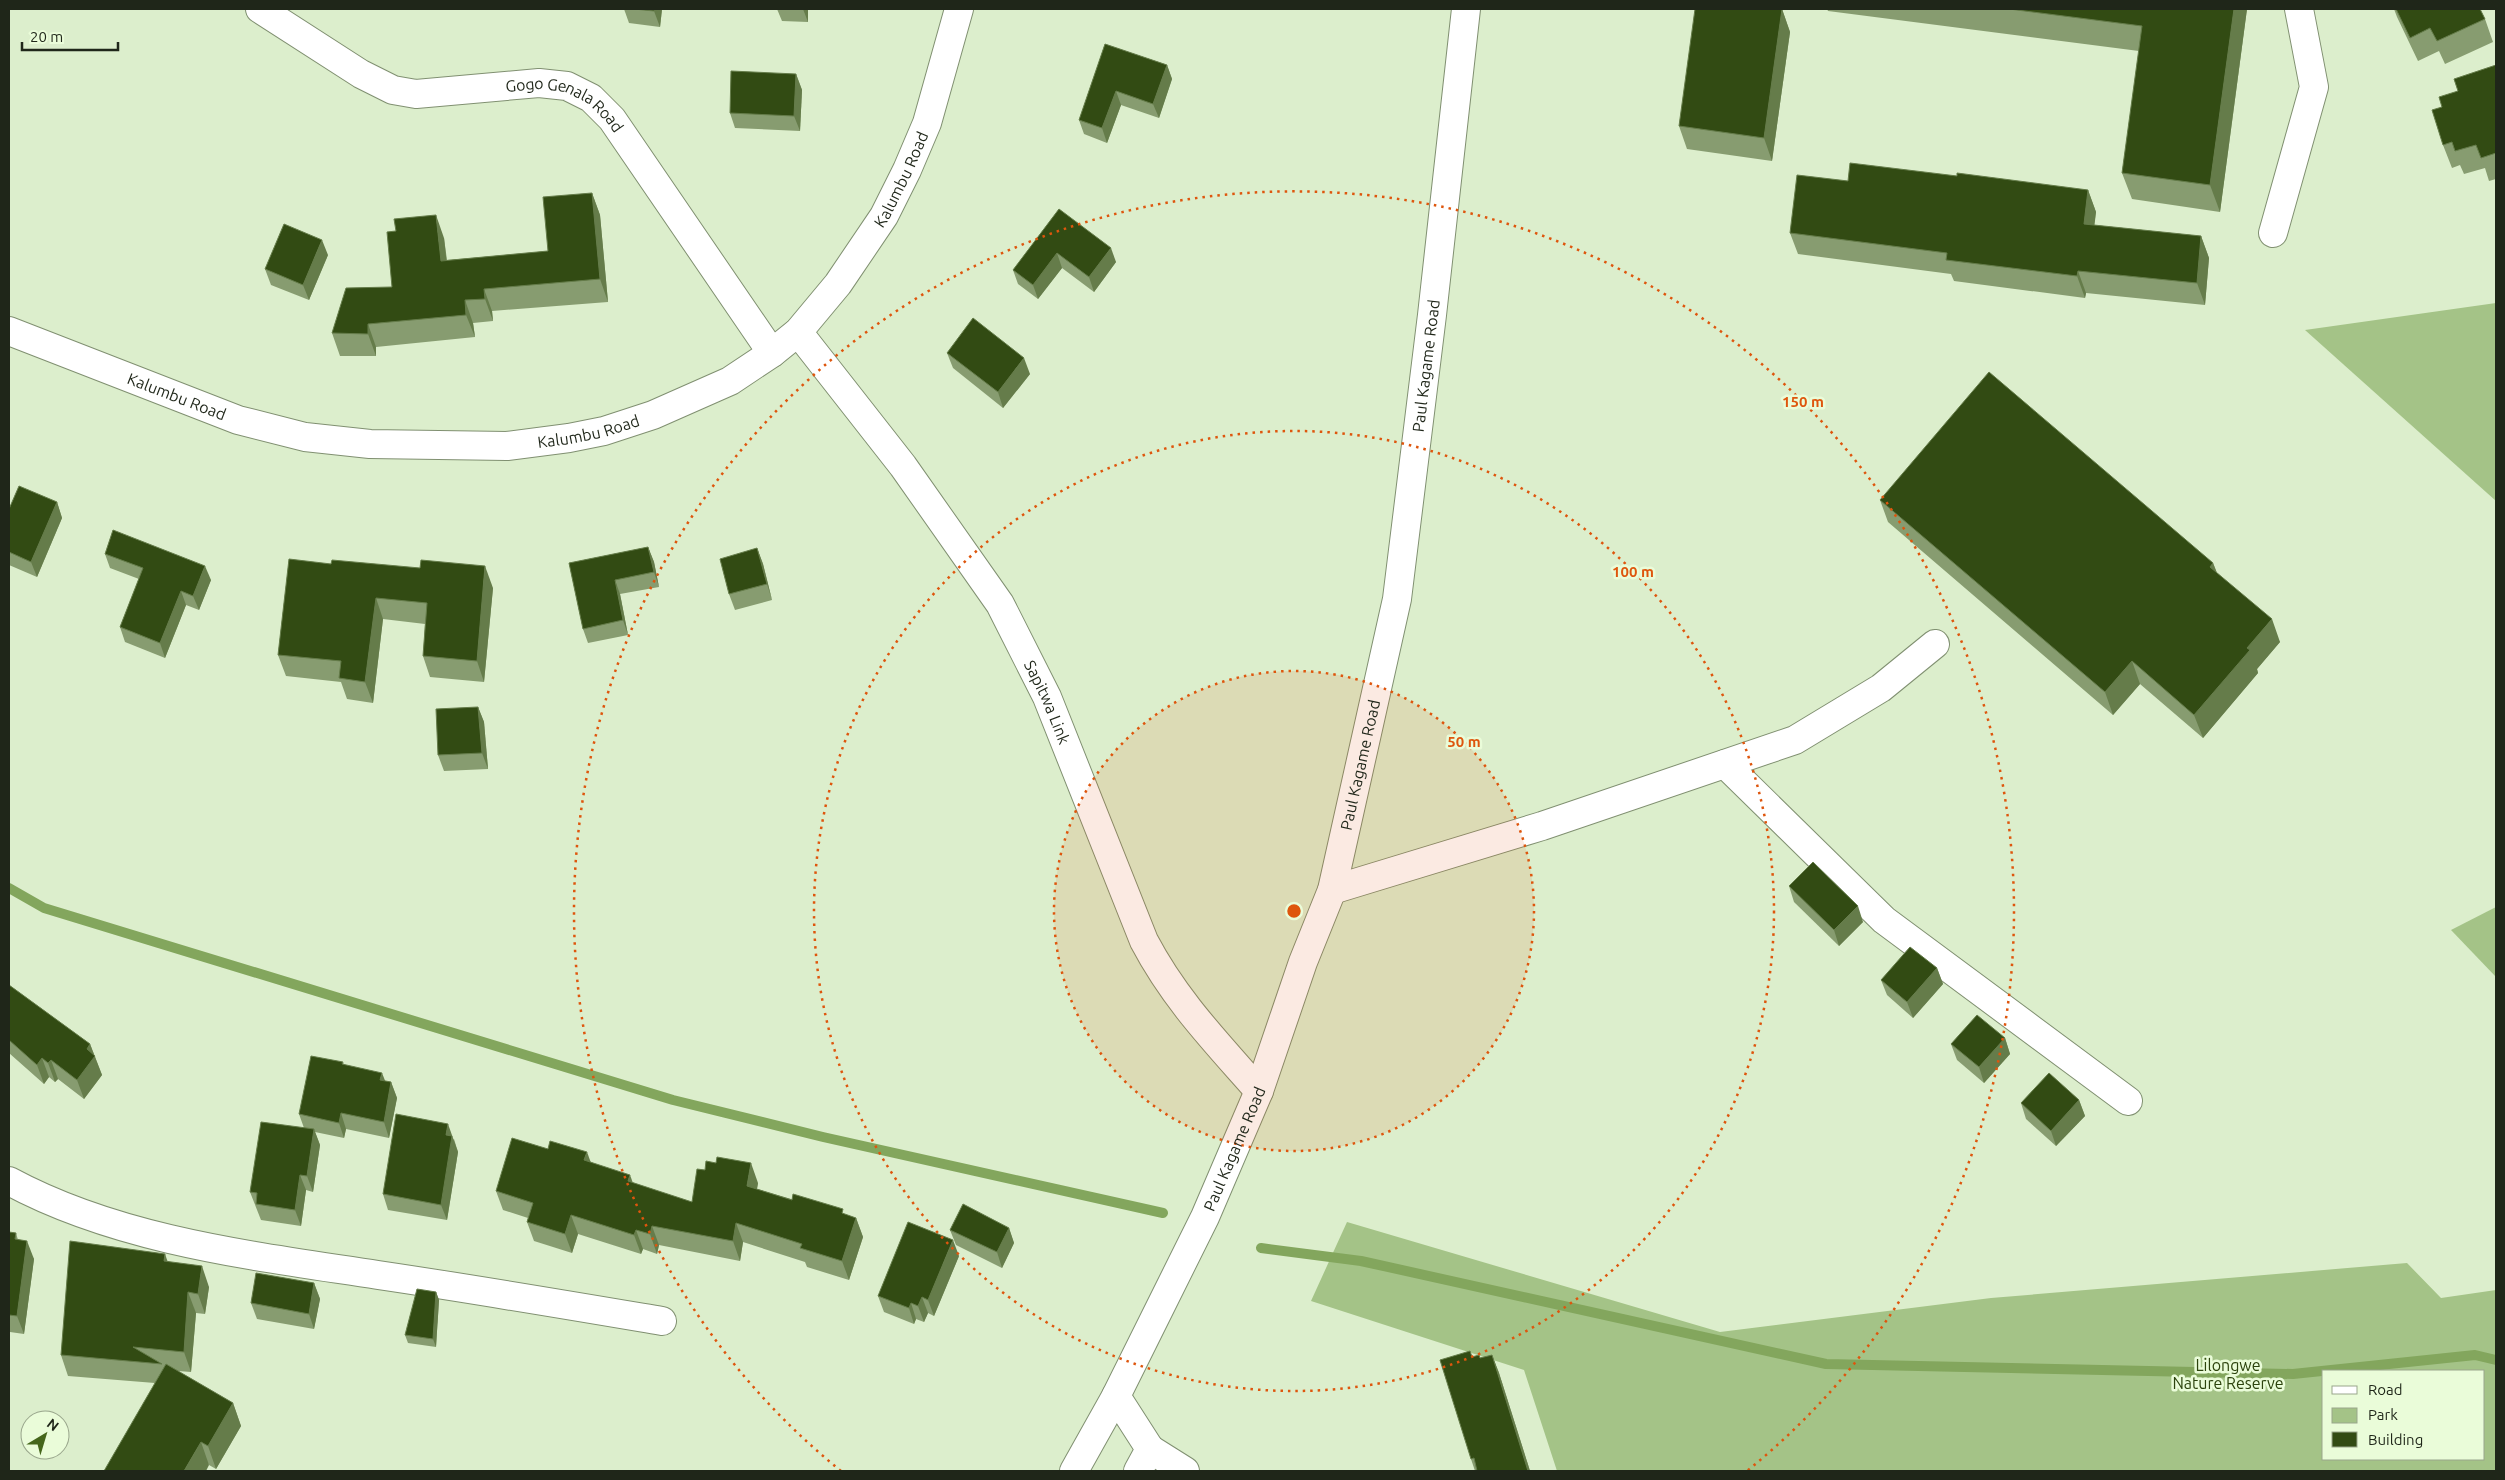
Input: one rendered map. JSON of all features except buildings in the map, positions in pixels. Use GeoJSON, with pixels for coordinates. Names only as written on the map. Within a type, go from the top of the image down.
{"type":"FeatureCollection","features":[{"type":"Feature","properties":{"kind":"street","name":"Gogo Genala Road"},"geometry":{"type":"LineString","coordinates":[[260,9],[353,69],[393,90],[416,94],[539,83],[567,86],[591,98],[612,119],[772,353]]}},
{"type":"Feature","properties":{"kind":"street","name":"Kalumbu Road"},"geometry":{"type":"LineString","coordinates":[[9,331],[238,420],[305,437],[370,444],[507,446],[562,440],[595,433],[653,415],[730,381],[772,353],[798,332],[838,284],[884,216],[907,170],[926,123],[959,9]]}},
{"type":"Feature","properties":{"kind":"street","name":"Paul Kagame Road"},"geometry":{"type":"LineString","coordinates":[[1074,1471],[1116,1396],[1205,1217],[1259,1091],[1303,962],[1332,890],[1397,599],[1432,315],[1466,9]]}},
{"type":"Feature","properties":{"kind":"street"},"geometry":{"type":"LineString","coordinates":[[2272,233],[2314,88],[2299,9]]}},
{"type":"Feature","properties":{"kind":"street","name":"Sapitwa Link"},"geometry":{"type":"LineString","coordinates":[[798,332],[903,466],[1000,604],[1047,697],[1144,941],[1160,971],[1183,1005],[1259,1091]]}},
{"type":"Feature","properties":{"kind":"street"},"geometry":{"type":"LineString","coordinates":[[1332,890],[1542,826],[1796,740],[1881,688],[1935,644]]}},
{"type":"Feature","properties":{"kind":"street"},"geometry":{"type":"LineString","coordinates":[[1725,764],[1884,920],[2128,1101]]}},
{"type":"Feature","properties":{"kind":"street"},"geometry":{"type":"LineString","coordinates":[[9,1181],[26,1191],[107,1222],[229,1252],[459,1287],[662,1321]]}},
{"type":"Feature","properties":{"kind":"street"},"geometry":{"type":"LineString","coordinates":[[1116,1396],[1144,1460],[1186,1471]]}},
{"type":"Feature","properties":{"kind":"green space"},"geometry":{"type":"Polygon","coordinates":[[[2496,303],[2496,501],[2305,330],[2496,303]]]}},
{"type":"Feature","properties":{"kind":"green space"},"geometry":{"type":"Polygon","coordinates":[[[2496,907],[2496,977],[2451,930],[2496,907]]]}},
{"type":"Feature","properties":{"kind":"green space","name":"Lilongwe Nature Reserve"},"geometry":{"type":"Polygon","coordinates":[[[1347,1222],[1720,1332],[1991,1298],[2407,1263],[2441,1298],[2496,1290],[2496,1471],[1557,1471],[1524,1370],[1311,1301],[1347,1222]]]}},
{"type":"Feature","properties":{"kind":"waterway"},"geometry":{"type":"LineString","coordinates":[[9,888],[44,908],[673,1100],[823,1137],[1163,1213]]}},
{"type":"Feature","properties":{"kind":"waterway"},"geometry":{"type":"LineString","coordinates":[[1261,1248],[1361,1261],[1826,1364],[2293,1374],[2322,1371]]}},
{"type":"Feature","properties":{"kind":"waterway"},"geometry":{"type":"LineString","coordinates":[[2331,1370],[2475,1355],[2496,1360]]}}]}
